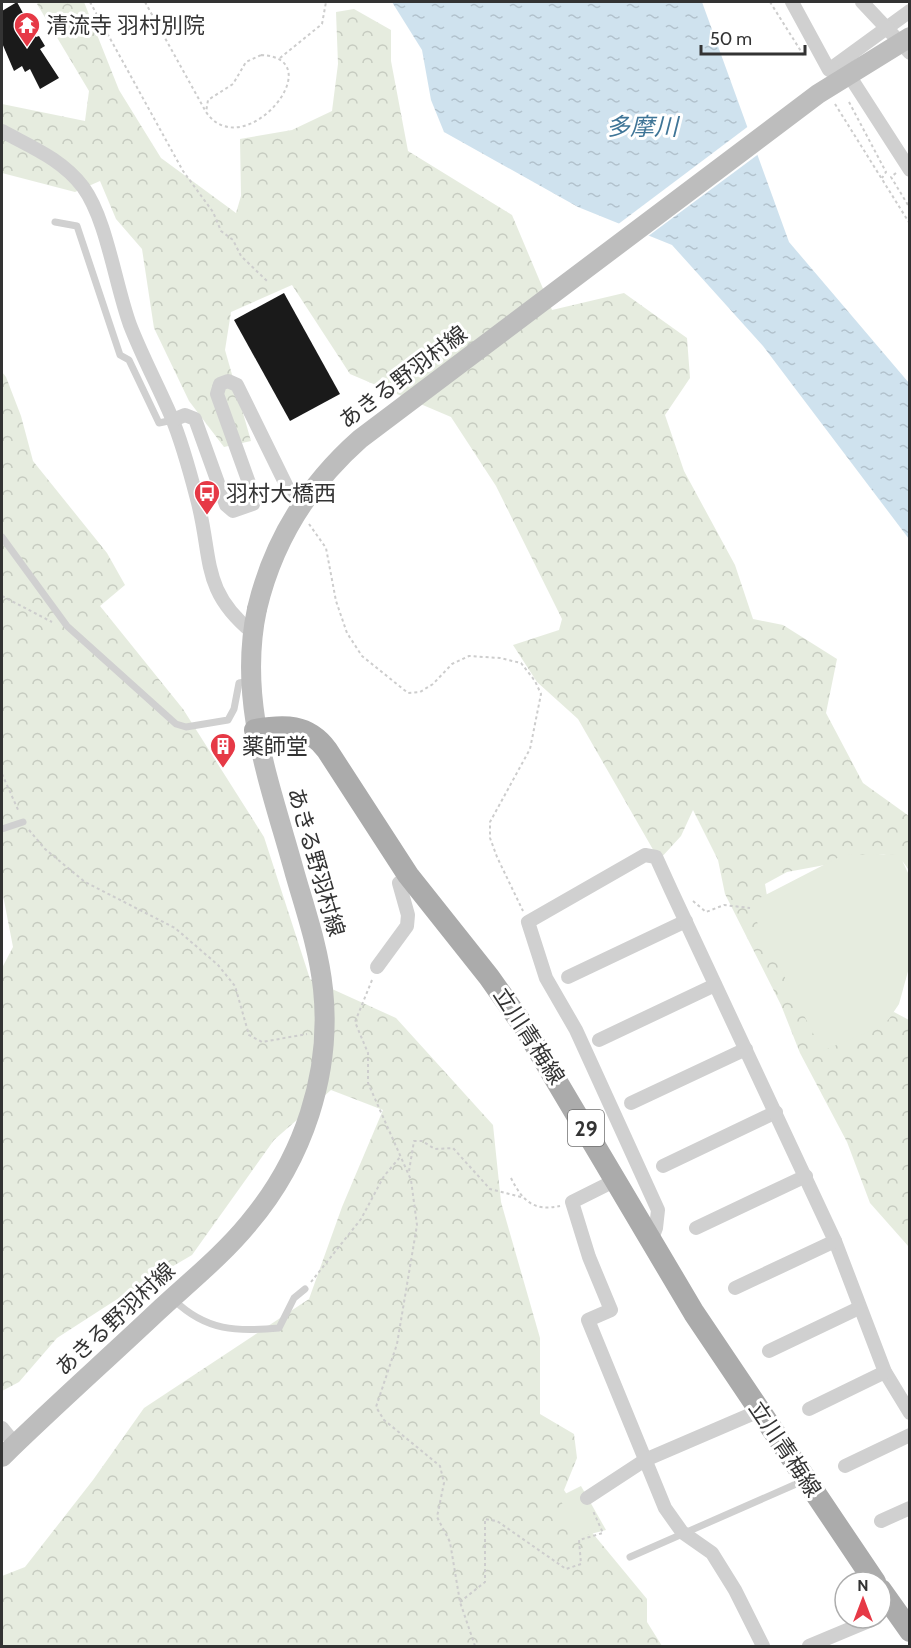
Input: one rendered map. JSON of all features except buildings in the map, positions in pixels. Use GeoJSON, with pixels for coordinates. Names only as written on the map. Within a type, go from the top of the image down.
{"type":"FeatureCollection","features":[{"type":"Feature","properties":{"kind":"main road","name":"あきる野羽村線"},"geometry":{"type":"LineString","coordinates":[[8,1451],[249,1224],[288,1166],[314,1101],[322,1062],[324,1030],[323,990],[318,956],[263,767],[255,730],[250,681],[257,609],[274,555],[295,514],[325,474],[353,445],[818,94],[909,37]]}},
{"type":"Feature","properties":{"kind":"main road","name":"立川青梅線"},"geometry":{"type":"LineString","coordinates":[[255,730],[280,726],[293,727],[321,742],[408,874],[519,1019],[651,1241],[759,1411],[867,1570]]}},
{"type":"Feature","properties":{"kind":"main road"},"geometry":{"type":"LineString","coordinates":[[893,1621],[909,1631]]}},
{"type":"Feature","properties":{"kind":"street"},"geometry":{"type":"LineString","coordinates":[[792,2],[829,70],[909,11]]}},
{"type":"Feature","properties":{"kind":"street"},"geometry":{"type":"LineString","coordinates":[[862,2],[909,53]]}},
{"type":"Feature","properties":{"kind":"street"},"geometry":{"type":"LineString","coordinates":[[841,62],[904,171]]}},
{"type":"Feature","properties":{"kind":"street"},"geometry":{"type":"LineString","coordinates":[[2,131],[63,165],[90,197],[102,228],[114,277],[130,326],[172,420],[198,500],[215,587],[231,615],[253,633]]}},
{"type":"Feature","properties":{"kind":"street"},"geometry":{"type":"LineString","coordinates":[[172,420],[185,415],[195,419],[226,505],[233,511],[253,504],[254,494],[217,394],[220,384],[228,381],[237,385],[292,497]]}},
{"type":"Feature","properties":{"kind":"street"},"geometry":{"type":"LineString","coordinates":[[651,1241],[656,1228],[658,1210],[576,1030],[546,978],[528,922],[645,855],[656,857],[835,1240],[885,1372],[909,1413]]}},
{"type":"Feature","properties":{"kind":"street"},"geometry":{"type":"LineString","coordinates":[[377,967],[407,926],[408,915],[399,883],[408,874]]}},
{"type":"Feature","properties":{"kind":"street"},"geometry":{"type":"LineString","coordinates":[[568,977],[686,921]]}},
{"type":"Feature","properties":{"kind":"street"},"geometry":{"type":"LineString","coordinates":[[599,1040],[715,986]]}},
{"type":"Feature","properties":{"kind":"street"},"geometry":{"type":"LineString","coordinates":[[631,1103],[746,1048]]}},
{"type":"Feature","properties":{"kind":"street"},"geometry":{"type":"LineString","coordinates":[[663,1166],[776,1112]]}},
{"type":"Feature","properties":{"kind":"street"},"geometry":{"type":"LineString","coordinates":[[696,1228],[806,1176]]}},
{"type":"Feature","properties":{"kind":"street"},"geometry":{"type":"LineString","coordinates":[[616,1180],[573,1202],[589,1257],[611,1310],[588,1320],[665,1508],[682,1532],[712,1553],[735,1590],[763,1647]]}},
{"type":"Feature","properties":{"kind":"street"},"geometry":{"type":"LineString","coordinates":[[735,1288],[835,1240]]}},
{"type":"Feature","properties":{"kind":"street"},"geometry":{"type":"LineString","coordinates":[[769,1351],[859,1308]]}},
{"type":"Feature","properties":{"kind":"street"},"geometry":{"type":"LineString","coordinates":[[809,1409],[885,1372]]}},
{"type":"Feature","properties":{"kind":"street"},"geometry":{"type":"LineString","coordinates":[[586,1498],[645,1460],[759,1411]]}},
{"type":"Feature","properties":{"kind":"street"},"geometry":{"type":"LineString","coordinates":[[2,1428],[8,1451]]}},
{"type":"Feature","properties":{"kind":"street"},"geometry":{"type":"LineString","coordinates":[[845,1466],[909,1435]]}},
{"type":"Feature","properties":{"kind":"street"},"geometry":{"type":"LineString","coordinates":[[881,1521],[909,1508]]}},
{"type":"Feature","properties":{"kind":"street"},"geometry":{"type":"LineString","coordinates":[[808,1647],[848,1630]]}},
{"type":"Feature","properties":{"kind":"lane"},"geometry":{"type":"LineString","coordinates":[[55,222],[77,226],[120,355],[129,360],[159,423],[172,420]]}},
{"type":"Feature","properties":{"kind":"lane"},"geometry":{"type":"LineString","coordinates":[[2,537],[66,626],[168,719],[182,726],[228,720],[234,709],[239,683],[250,681]]}},
{"type":"Feature","properties":{"kind":"lane"},"geometry":{"type":"LineString","coordinates":[[2,829],[23,822]]}},
{"type":"Feature","properties":{"kind":"lane"},"geometry":{"type":"LineString","coordinates":[[172,1298],[186,1312],[219,1327],[243,1332],[279,1328],[294,1298],[305,1289]]}},
{"type":"Feature","properties":{"kind":"lane"},"geometry":{"type":"LineString","coordinates":[[630,1557],[682,1532],[805,1480]]}},
{"type":"Feature","properties":{"kind":"path"},"geometry":{"type":"LineString","coordinates":[[90,2],[183,171],[213,212],[221,231],[233,240],[241,256],[267,281]]}},
{"type":"Feature","properties":{"kind":"path"},"geometry":{"type":"LineString","coordinates":[[145,2],[206,112],[222,126],[246,125],[263,118],[272,111],[286,87],[288,71],[280,58]]}},
{"type":"Feature","properties":{"kind":"path"},"geometry":{"type":"LineString","coordinates":[[206,112],[208,100],[233,84],[246,62],[261,55],[280,58],[322,24],[326,2]]}},
{"type":"Feature","properties":{"kind":"path"},"geometry":{"type":"LineString","coordinates":[[770,2],[806,59]]}},
{"type":"Feature","properties":{"kind":"path"},"geometry":{"type":"LineString","coordinates":[[831,99],[909,224]]}},
{"type":"Feature","properties":{"kind":"path"},"geometry":{"type":"LineString","coordinates":[[901,209],[909,204],[891,177],[904,171]]}},
{"type":"Feature","properties":{"kind":"path"},"geometry":{"type":"LineString","coordinates":[[309,522],[326,548],[336,601],[347,633],[362,656],[408,693],[420,692],[433,684],[452,664],[468,656],[500,658],[520,663],[535,681],[541,694],[530,749],[490,822],[490,838],[497,857],[528,922]]}},
{"type":"Feature","properties":{"kind":"path"},"geometry":{"type":"LineString","coordinates":[[2,596],[48,621],[66,626]]}},
{"type":"Feature","properties":{"kind":"path"},"geometry":{"type":"LineString","coordinates":[[2,774],[23,822],[45,849],[85,882],[175,928],[218,965],[235,986],[249,1035],[262,1042],[324,1030]]}},
{"type":"Feature","properties":{"kind":"path"},"geometry":{"type":"LineString","coordinates":[[703,911],[724,905],[750,908]]}},
{"type":"Feature","properties":{"kind":"path"},"geometry":{"type":"LineString","coordinates":[[377,967],[355,1022],[368,1053],[368,1083],[409,1174],[417,1225],[397,1344],[376,1407],[384,1420],[440,1466],[444,1482],[437,1517],[450,1542],[460,1602],[475,1647]]}},
{"type":"Feature","properties":{"kind":"path"},"geometry":{"type":"LineString","coordinates":[[409,1174],[414,1141],[422,1141],[435,1149],[453,1148],[490,1189],[520,1197],[534,1206],[553,1207],[573,1202]]}},
{"type":"Feature","properties":{"kind":"path"},"geometry":{"type":"LineString","coordinates":[[305,1289],[361,1219],[384,1176],[401,1156]]}},
{"type":"Feature","properties":{"kind":"path"},"geometry":{"type":"LineString","coordinates":[[511,1178],[520,1197]]}},
{"type":"Feature","properties":{"kind":"path"},"geometry":{"type":"LineString","coordinates":[[460,1602],[485,1582],[485,1519],[497,1521],[566,1569],[581,1564],[579,1540],[603,1533],[586,1498]]}},
{"type":"Feature","properties":{"kind":"green space"},"geometry":{"type":"Polygon","coordinates":[[[39,2],[84,2],[119,90],[161,158],[236,213],[241,196],[240,139],[292,130],[332,111],[338,64],[336,12],[354,9],[391,30],[391,61],[408,151],[512,215],[552,310],[624,293],[687,338],[690,378],[665,415],[684,471],[735,565],[753,619],[783,625],[837,659],[826,713],[863,783],[909,816],[909,870],[903,862],[884,854],[787,872],[765,884],[769,908],[827,1043],[894,1012],[909,1020],[909,1247],[870,1203],[847,1142],[800,1053],[781,1005],[725,894],[718,860],[693,810],[681,836],[659,860],[578,719],[537,682],[513,645],[559,630],[562,619],[496,486],[451,417],[350,374],[292,285],[231,312],[225,350],[251,441],[224,447],[189,401],[154,328],[142,249],[116,219],[100,181],[75,192],[2,173],[2,104],[85,121],[89,91],[37,4],[39,2]]]}},
{"type":"Feature","properties":{"kind":"green space"},"geometry":{"type":"Polygon","coordinates":[[[2,372],[21,416],[33,461],[107,553],[125,585],[100,606],[183,709],[264,837],[310,979],[396,1018],[493,1125],[501,1202],[540,1338],[540,1414],[574,1434],[577,1458],[564,1490],[590,1530],[647,1599],[647,1622],[662,1646],[2,1646],[2,1576],[25,1567],[93,1480],[144,1408],[309,1299],[342,1207],[383,1110],[331,1090],[274,1140],[192,1255],[57,1338],[19,1382],[2,1391],[2,968],[13,947],[2,890],[2,372]]]}},
{"type":"Feature","properties":{"kind":"green space"},"geometry":{"type":"Polygon","coordinates":[[[899,854],[909,875],[910,964],[899,1004],[889,1019],[878,1028],[822,1051],[748,904],[843,855],[899,854]]]}},
{"type":"Feature","properties":{"kind":"green space"},"geometry":{"type":"Polygon","coordinates":[[[581,1486],[606,1530],[579,1537],[559,1497],[581,1486]]]}},
{"type":"Feature","properties":{"kind":"water","name":"多摩川"},"geometry":{"type":"Polygon","coordinates":[[[392,2],[702,2],[789,242],[909,383],[909,539],[763,346],[672,245],[578,207],[444,132],[431,100],[422,50],[392,2]]]}},
{"type":"Feature","properties":{"kind":"pier"},"geometry":{"type":"Polygon","coordinates":[[[750,125],[760,153],[647,237],[617,225],[750,125]]]}},
{"type":"Feature","properties":{"kind":"place","name":"清流寺 羽村別院"},"geometry":{"type":"Point","coordinates":[27,48]}},
{"type":"Feature","properties":{"kind":"place","name":"羽村大橋西"},"geometry":{"type":"Point","coordinates":[207,516]}},
{"type":"Feature","properties":{"kind":"place","name":"薬師堂"},"geometry":{"type":"Point","coordinates":[223,769]}}]}
